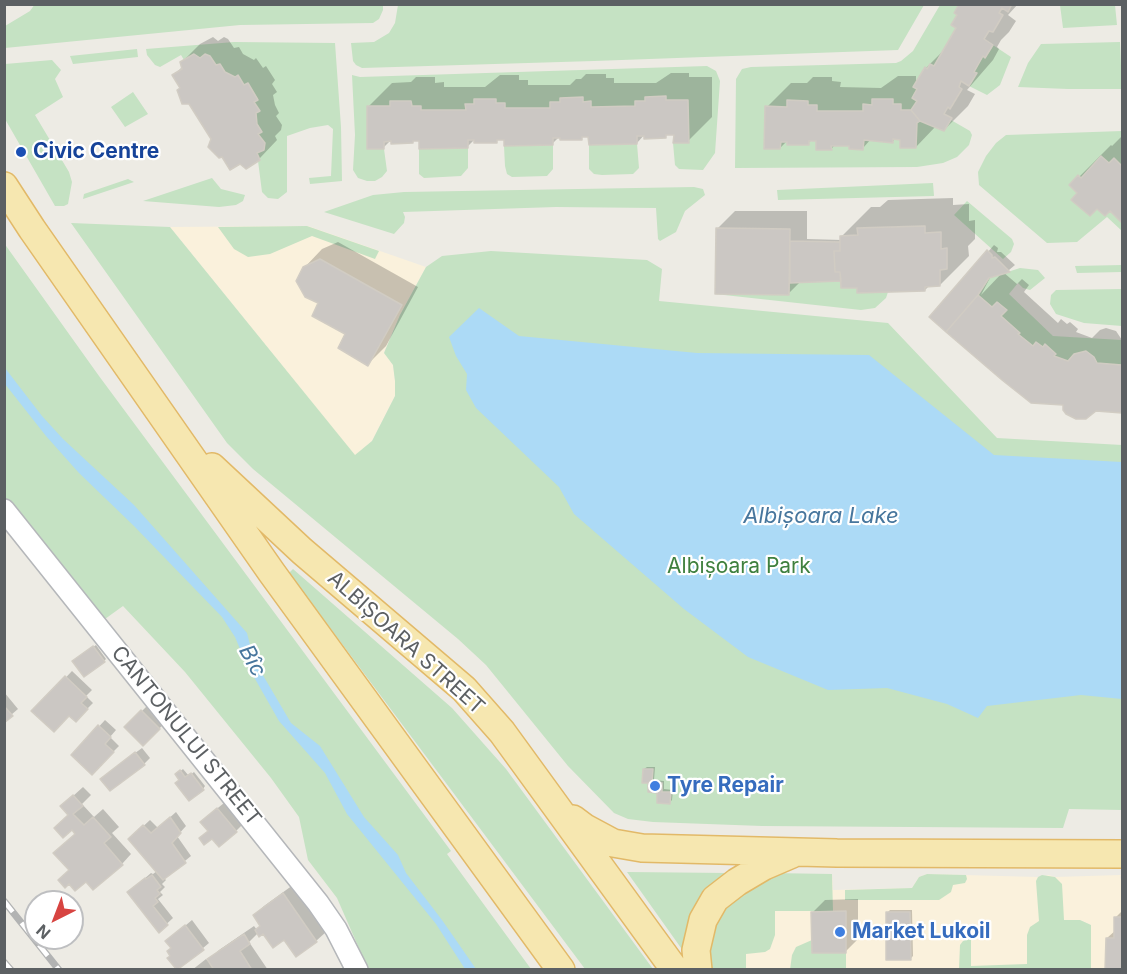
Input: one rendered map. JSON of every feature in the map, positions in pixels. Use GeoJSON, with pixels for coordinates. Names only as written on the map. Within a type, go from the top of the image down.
{"type":"FeatureCollection","features":[{"type":"Feature","properties":{"kind":"main road","name":"ALBIȘOARA STREET"},"geometry":{"type":"LineString","coordinates":[[4,186],[32,230],[272,573],[561,969]]}},
{"type":"Feature","properties":{"kind":"main road","name":"ALBIȘOARA STREET"},"geometry":{"type":"LineString","coordinates":[[172,429],[311,558],[464,689],[502,732],[675,969]]}},
{"type":"Feature","properties":{"kind":"main road"},"geometry":{"type":"LineString","coordinates":[[272,573],[277,562],[283,559],[311,558]]}},
{"type":"Feature","properties":{"kind":"main road"},"geometry":{"type":"LineString","coordinates":[[558,807],[585,828],[613,843],[642,848],[797,852],[1122,854]]}},
{"type":"Feature","properties":{"kind":"main road"},"geometry":{"type":"LineString","coordinates":[[698,969],[696,950],[703,920],[716,899],[737,882],[764,866],[797,852]]}},
{"type":"Feature","properties":{"kind":"street","name":"CANTONULUI STREET"},"geometry":{"type":"LineString","coordinates":[[4,510],[318,903],[336,929],[357,969]]}},
{"type":"Feature","properties":{"kind":"shaded area"},"geometry":{"type":"Polygon","coordinates":[[[308,226],[426,267],[400,315],[384,352],[393,365],[395,396],[372,441],[355,456],[170,227],[308,226]]]}},
{"type":"Feature","properties":{"kind":"shaded area"},"geometry":{"type":"Polygon","coordinates":[[[832,874],[833,890],[912,888],[919,877],[927,874],[1038,877],[1121,875],[1122,969],[1091,969],[1091,925],[1080,920],[1065,920],[1069,969],[710,970],[707,943],[832,874]]]}},
{"type":"Feature","properties":{"kind":"green space"},"geometry":{"type":"Polygon","coordinates":[[[35,4],[383,4],[383,10],[379,19],[373,23],[240,25],[5,48],[5,26],[30,11],[35,4]]]}},
{"type":"Feature","properties":{"kind":"green space"},"geometry":{"type":"Polygon","coordinates":[[[398,4],[924,5],[898,50],[362,68],[356,65],[353,61],[351,43],[374,42],[389,33],[395,23],[398,4]]]}},
{"type":"Feature","properties":{"kind":"green space"},"geometry":{"type":"Polygon","coordinates":[[[940,5],[959,5],[956,28],[934,66],[924,68],[914,87],[917,89],[912,98],[917,101],[911,110],[901,110],[901,104],[893,104],[892,99],[873,99],[872,105],[863,105],[863,111],[817,111],[817,105],[808,105],[808,101],[787,101],[787,107],[765,107],[764,149],[780,149],[781,142],[816,141],[817,150],[831,150],[831,146],[849,146],[849,149],[863,150],[864,140],[893,143],[893,139],[900,140],[900,148],[916,148],[917,123],[920,121],[944,131],[951,120],[970,131],[972,135],[969,145],[957,157],[943,163],[917,167],[735,168],[736,79],[742,69],[896,63],[913,51],[940,5]]]}},
{"type":"Feature","properties":{"kind":"green space"},"geometry":{"type":"Polygon","coordinates":[[[1060,5],[1115,5],[1117,25],[1063,28],[1060,5]]]}},
{"type":"Feature","properties":{"kind":"green space"},"geometry":{"type":"Polygon","coordinates":[[[234,42],[335,43],[342,181],[310,184],[309,178],[331,176],[333,129],[328,125],[310,128],[287,136],[287,192],[278,199],[268,198],[262,192],[258,161],[260,159],[257,153],[264,150],[265,144],[258,134],[262,132],[257,124],[256,113],[259,110],[254,102],[258,99],[248,83],[244,85],[238,75],[235,77],[225,72],[220,64],[216,65],[205,54],[200,58],[194,54],[184,60],[181,55],[160,67],[155,65],[147,55],[146,49],[234,42]]]}},
{"type":"Feature","properties":{"kind":"green space"},"geometry":{"type":"Polygon","coordinates":[[[1120,42],[1122,89],[1018,87],[1028,63],[1041,44],[1120,42]]]}},
{"type":"Feature","properties":{"kind":"green space"},"geometry":{"type":"Polygon","coordinates":[[[993,45],[1011,57],[1000,85],[987,95],[969,86],[983,56],[986,57],[993,45]]]}},
{"type":"Feature","properties":{"kind":"green space"},"geometry":{"type":"Polygon","coordinates":[[[137,49],[138,57],[73,64],[70,56],[137,49]]]}},
{"type":"Feature","properties":{"kind":"green space"},"geometry":{"type":"Polygon","coordinates":[[[52,60],[61,70],[55,79],[63,97],[35,115],[69,172],[72,182],[68,204],[64,206],[55,206],[5,119],[5,64],[52,60]]]}},
{"type":"Feature","properties":{"kind":"green space"},"geometry":{"type":"Polygon","coordinates":[[[707,66],[716,71],[720,81],[715,153],[703,170],[679,169],[675,165],[673,143],[689,142],[688,101],[666,100],[665,96],[645,97],[645,101],[636,101],[635,106],[591,107],[591,102],[583,102],[583,97],[561,98],[560,102],[550,108],[505,108],[496,103],[496,99],[475,99],[474,104],[465,104],[466,110],[421,110],[421,106],[412,106],[411,101],[391,101],[390,106],[367,106],[367,149],[384,149],[387,171],[375,181],[367,181],[358,178],[353,170],[355,135],[352,75],[360,77],[707,66]]]}},
{"type":"Feature","properties":{"kind":"green space"},"geometry":{"type":"Polygon","coordinates":[[[133,92],[148,114],[125,127],[111,107],[133,92]]]}},
{"type":"Feature","properties":{"kind":"green space"},"geometry":{"type":"Polygon","coordinates":[[[1122,131],[1122,231],[1107,217],[1077,242],[1047,243],[979,185],[978,172],[986,156],[1006,135],[1122,131]]]}},
{"type":"Feature","properties":{"kind":"green space"},"geometry":{"type":"Polygon","coordinates":[[[637,144],[639,168],[633,174],[602,175],[594,174],[589,169],[589,145],[637,144]]]}},
{"type":"Feature","properties":{"kind":"green space"},"geometry":{"type":"Polygon","coordinates":[[[553,145],[553,169],[547,176],[512,177],[507,174],[504,146],[553,145]]]}},
{"type":"Feature","properties":{"kind":"green space"},"geometry":{"type":"Polygon","coordinates":[[[468,148],[468,168],[461,176],[424,178],[419,174],[419,149],[468,148]]]}},
{"type":"Feature","properties":{"kind":"green space"},"geometry":{"type":"Polygon","coordinates":[[[212,178],[221,189],[245,195],[243,201],[236,205],[219,207],[143,201],[212,178]]]}},
{"type":"Feature","properties":{"kind":"green space"},"geometry":{"type":"Polygon","coordinates":[[[128,179],[134,182],[83,199],[84,194],[128,179]]]}},
{"type":"Feature","properties":{"kind":"green space"},"geometry":{"type":"Polygon","coordinates":[[[933,183],[934,196],[778,200],[777,190],[933,183]]]}},
{"type":"Feature","properties":{"kind":"green space"},"geometry":{"type":"Polygon","coordinates":[[[694,187],[703,189],[705,195],[685,211],[676,232],[660,241],[656,208],[556,207],[403,212],[404,223],[394,234],[324,212],[373,195],[404,192],[694,187]]]}},
{"type":"Feature","properties":{"kind":"green space"},"geometry":{"type":"Polygon","coordinates":[[[967,201],[1012,239],[1014,244],[1011,252],[1003,259],[954,215],[967,201]]]}},
{"type":"Feature","properties":{"kind":"green space","name":"Albișoara Park"},"geometry":{"type":"Polygon","coordinates":[[[71,223],[170,227],[355,455],[372,441],[395,396],[393,365],[384,353],[400,315],[426,267],[442,256],[491,251],[647,260],[662,269],[659,301],[888,323],[997,438],[1122,445],[1122,810],[1069,809],[1063,828],[762,826],[653,822],[628,819],[614,813],[568,766],[486,665],[458,639],[253,469],[227,443],[71,223]]]}},
{"type":"Feature","properties":{"kind":"green space"},"geometry":{"type":"Polygon","coordinates":[[[307,226],[379,251],[375,259],[312,236],[270,254],[248,257],[234,249],[218,227],[307,226]]]}},
{"type":"Feature","properties":{"kind":"green space"},"geometry":{"type":"Polygon","coordinates":[[[4,243],[99,376],[451,851],[447,854],[531,969],[368,969],[337,898],[308,860],[299,817],[271,778],[185,672],[123,606],[105,619],[5,499],[4,243]]]}},
{"type":"Feature","properties":{"kind":"green space"},"geometry":{"type":"Polygon","coordinates":[[[1122,265],[1122,272],[1077,273],[1075,266],[1122,265]]]}},
{"type":"Feature","properties":{"kind":"green space"},"geometry":{"type":"Polygon","coordinates":[[[1020,268],[1038,270],[1045,278],[1030,290],[1018,283],[1009,294],[1053,336],[1122,340],[1122,365],[1097,363],[1094,357],[1086,351],[1074,354],[1068,361],[1054,356],[1045,345],[1043,347],[1036,342],[1033,346],[1001,316],[1006,310],[998,302],[992,307],[978,295],[989,278],[1020,268]]]}},
{"type":"Feature","properties":{"kind":"green space"},"geometry":{"type":"Polygon","coordinates":[[[841,281],[857,288],[857,293],[888,292],[886,298],[875,308],[861,310],[715,294],[789,295],[790,283],[841,281]]]}},
{"type":"Feature","properties":{"kind":"green space"},"geometry":{"type":"Polygon","coordinates":[[[1122,289],[1122,326],[1084,323],[1056,314],[1050,304],[1051,295],[1056,290],[1122,289]]]}},
{"type":"Feature","properties":{"kind":"green space"},"geometry":{"type":"Polygon","coordinates":[[[293,569],[452,708],[506,769],[653,969],[585,969],[289,573],[293,569]]]}},
{"type":"Feature","properties":{"kind":"green space"},"geometry":{"type":"Polygon","coordinates":[[[627,872],[728,873],[686,955],[627,872]]]}},
{"type":"Feature","properties":{"kind":"green space"},"geometry":{"type":"Polygon","coordinates":[[[771,873],[832,874],[833,911],[775,911],[775,935],[770,949],[765,952],[746,954],[746,969],[710,969],[707,944],[712,924],[731,898],[771,873]]]}},
{"type":"Feature","properties":{"kind":"green space"},"geometry":{"type":"Polygon","coordinates":[[[927,874],[966,875],[967,879],[965,883],[953,885],[951,892],[939,900],[845,900],[845,890],[912,888],[919,877],[927,874]]]}},
{"type":"Feature","properties":{"kind":"green space"},"geometry":{"type":"Polygon","coordinates":[[[1042,875],[1055,877],[1062,884],[1064,920],[1080,920],[1091,925],[1091,969],[959,969],[960,945],[971,937],[971,966],[1027,964],[1027,935],[1030,927],[1039,921],[1036,881],[1042,875]]]}},
{"type":"Feature","properties":{"kind":"green space"},"geometry":{"type":"Polygon","coordinates":[[[812,940],[812,953],[846,953],[846,969],[790,970],[792,955],[796,947],[812,940]]]}},
{"type":"Feature","properties":{"kind":"water","name":"Albișoara Lake"},"geometry":{"type":"Polygon","coordinates":[[[479,308],[519,336],[697,353],[869,355],[994,455],[1122,462],[1122,699],[1081,695],[987,706],[978,718],[947,704],[887,688],[828,690],[748,657],[684,609],[574,514],[559,487],[476,408],[466,390],[467,374],[456,356],[449,337],[479,308]]]}},
{"type":"Feature","properties":{"kind":"water","name":"Bîc"},"geometry":{"type":"Polygon","coordinates":[[[5,368],[63,439],[134,505],[247,633],[254,660],[291,723],[320,746],[364,817],[398,855],[406,873],[476,969],[465,969],[436,924],[347,814],[325,773],[279,721],[222,617],[79,473],[46,436],[5,384],[5,368]]]}},
{"type":"Feature","properties":{"kind":"building"},"geometry":{"type":"Polygon","coordinates":[[[959,4],[1012,4],[1008,12],[1002,8],[999,13],[1003,15],[993,32],[989,31],[984,39],[993,45],[985,58],[983,56],[969,86],[961,81],[959,87],[962,89],[950,109],[948,107],[944,114],[952,118],[944,131],[920,121],[911,110],[917,101],[912,98],[917,89],[913,87],[925,67],[927,69],[930,64],[934,66],[956,28],[951,25],[957,15],[954,13],[959,4]]]}},
{"type":"Feature","properties":{"kind":"building"},"geometry":{"type":"Polygon","coordinates":[[[194,54],[200,58],[205,54],[210,56],[216,65],[220,64],[225,72],[235,77],[238,75],[244,85],[248,83],[258,100],[254,102],[260,111],[256,113],[257,124],[262,132],[258,134],[265,143],[264,150],[257,153],[260,160],[246,169],[240,164],[230,170],[222,157],[219,158],[208,147],[211,139],[189,104],[182,104],[177,90],[180,88],[172,75],[182,69],[180,62],[194,54]]]}},
{"type":"Feature","properties":{"kind":"building"},"geometry":{"type":"Polygon","coordinates":[[[666,96],[666,100],[688,100],[689,143],[673,143],[674,135],[666,135],[666,138],[644,139],[644,136],[637,136],[637,144],[589,145],[588,137],[582,137],[582,140],[553,138],[553,145],[504,146],[504,140],[497,140],[497,143],[474,143],[474,140],[468,140],[468,148],[419,149],[419,141],[391,144],[391,141],[384,142],[384,149],[367,149],[367,106],[390,106],[390,101],[411,101],[412,106],[421,106],[421,110],[466,110],[465,104],[474,104],[474,99],[496,99],[496,103],[505,103],[505,108],[550,108],[550,102],[560,102],[560,98],[583,97],[583,102],[591,101],[591,107],[635,106],[635,101],[645,101],[645,97],[666,96]]]}},
{"type":"Feature","properties":{"kind":"building"},"geometry":{"type":"Polygon","coordinates":[[[872,99],[893,99],[893,104],[901,104],[901,110],[911,110],[920,121],[917,123],[916,148],[900,148],[900,140],[893,139],[893,143],[864,140],[863,150],[849,149],[849,146],[831,146],[832,150],[816,150],[816,141],[809,141],[809,145],[787,145],[787,142],[781,142],[780,149],[764,149],[765,106],[787,107],[787,100],[808,101],[808,105],[817,105],[817,111],[863,111],[863,104],[872,105],[872,99]]]}},
{"type":"Feature","properties":{"kind":"building"},"geometry":{"type":"Polygon","coordinates":[[[1101,156],[1109,163],[1114,158],[1122,166],[1122,223],[1110,211],[1105,216],[1097,209],[1090,216],[1071,200],[1077,193],[1069,185],[1078,175],[1081,178],[1101,156]]]}},
{"type":"Feature","properties":{"kind":"building"},"geometry":{"type":"Polygon","coordinates":[[[925,226],[925,233],[941,232],[941,249],[947,248],[947,269],[940,270],[940,286],[925,287],[925,291],[857,293],[857,288],[841,288],[840,272],[835,272],[834,251],[840,251],[840,236],[858,235],[857,228],[925,226]]]}},
{"type":"Feature","properties":{"kind":"building"},"geometry":{"type":"Polygon","coordinates":[[[716,228],[790,229],[789,295],[715,294],[716,228]]]}},
{"type":"Feature","properties":{"kind":"building"},"geometry":{"type":"Polygon","coordinates":[[[790,241],[840,242],[840,251],[834,251],[835,272],[840,272],[841,281],[790,283],[790,241]]]}},
{"type":"Feature","properties":{"kind":"building"},"geometry":{"type":"Polygon","coordinates":[[[987,250],[992,258],[995,257],[1010,272],[989,278],[978,295],[946,332],[929,317],[987,250]]]}},
{"type":"Feature","properties":{"kind":"building"},"geometry":{"type":"Polygon","coordinates":[[[320,259],[402,305],[368,366],[338,348],[345,334],[312,316],[318,303],[305,297],[296,281],[303,267],[320,259]]]}},
{"type":"Feature","properties":{"kind":"building"},"geometry":{"type":"Polygon","coordinates":[[[978,295],[992,307],[997,302],[1007,310],[1001,316],[1033,346],[1036,342],[1043,347],[1045,344],[1056,354],[1054,356],[1068,361],[1074,354],[1086,351],[1094,357],[1097,363],[1122,365],[1122,413],[1096,411],[1086,419],[1076,419],[1066,414],[1063,405],[1031,403],[1002,380],[946,332],[978,295]]]}},
{"type":"Feature","properties":{"kind":"building"},"geometry":{"type":"Polygon","coordinates":[[[93,646],[105,662],[84,677],[72,661],[93,646]]]}},
{"type":"Feature","properties":{"kind":"building"},"geometry":{"type":"Polygon","coordinates":[[[65,676],[87,697],[81,703],[88,709],[76,722],[69,716],[54,732],[31,711],[65,676]]]}},
{"type":"Feature","properties":{"kind":"building"},"geometry":{"type":"Polygon","coordinates":[[[4,706],[13,716],[4,723],[4,706]]]}},
{"type":"Feature","properties":{"kind":"building"},"geometry":{"type":"Polygon","coordinates":[[[141,710],[160,729],[143,746],[124,727],[141,710]]]}},
{"type":"Feature","properties":{"kind":"building"},"geometry":{"type":"Polygon","coordinates":[[[98,725],[111,737],[105,744],[114,752],[92,775],[71,755],[98,725]]]}},
{"type":"Feature","properties":{"kind":"building"},"geometry":{"type":"Polygon","coordinates":[[[135,752],[145,765],[110,791],[100,779],[135,752]]]}},
{"type":"Feature","properties":{"kind":"building"},"geometry":{"type":"Polygon","coordinates":[[[643,769],[653,769],[652,782],[662,783],[662,792],[671,792],[670,804],[657,803],[657,793],[648,792],[648,783],[642,783],[643,769]]]}},
{"type":"Feature","properties":{"kind":"building"},"geometry":{"type":"Polygon","coordinates":[[[180,770],[185,777],[191,773],[204,790],[189,801],[175,783],[179,780],[175,774],[180,770]]]}},
{"type":"Feature","properties":{"kind":"building"},"geometry":{"type":"Polygon","coordinates":[[[73,795],[83,806],[73,814],[84,825],[93,817],[111,837],[104,843],[123,865],[93,890],[86,882],[76,890],[69,884],[65,888],[58,880],[69,870],[53,853],[75,834],[72,830],[63,838],[54,828],[68,815],[60,806],[73,795]]]}},
{"type":"Feature","properties":{"kind":"building"},"geometry":{"type":"Polygon","coordinates":[[[217,808],[237,832],[219,847],[212,839],[204,845],[199,838],[208,831],[200,822],[217,808]]]}},
{"type":"Feature","properties":{"kind":"building"},"geometry":{"type":"Polygon","coordinates":[[[170,817],[181,833],[172,843],[186,863],[163,880],[128,839],[143,825],[151,833],[170,817]]]}},
{"type":"Feature","properties":{"kind":"building"},"geometry":{"type":"Polygon","coordinates":[[[152,875],[161,887],[157,890],[160,894],[155,898],[158,902],[153,906],[168,925],[159,933],[127,892],[152,875]]]}},
{"type":"Feature","properties":{"kind":"building"},"geometry":{"type":"Polygon","coordinates":[[[283,893],[317,942],[296,957],[284,940],[273,948],[263,934],[259,937],[255,930],[260,926],[253,915],[283,893]]]}},
{"type":"Feature","properties":{"kind":"building"},"geometry":{"type":"Polygon","coordinates":[[[846,911],[846,953],[812,953],[811,912],[846,911]]]}},
{"type":"Feature","properties":{"kind":"building"},"geometry":{"type":"Polygon","coordinates":[[[886,912],[910,912],[911,960],[886,960],[886,912]]]}},
{"type":"Feature","properties":{"kind":"building"},"geometry":{"type":"Polygon","coordinates":[[[1114,917],[1122,917],[1122,970],[1105,970],[1106,938],[1114,938],[1114,917]]]}},
{"type":"Feature","properties":{"kind":"building"},"geometry":{"type":"Polygon","coordinates":[[[185,925],[204,950],[177,970],[167,958],[170,956],[167,951],[171,948],[165,941],[185,925]]]}},
{"type":"Feature","properties":{"kind":"building"},"geometry":{"type":"Polygon","coordinates":[[[244,934],[250,944],[240,951],[252,970],[214,970],[207,959],[244,934]]]}},
{"type":"Feature","properties":{"kind":"railway"},"geometry":{"type":"LineString","coordinates":[[4,901],[59,970]]}},
{"type":"Feature","properties":{"kind":"railway"},"geometry":{"type":"LineString","coordinates":[[4,962],[11,970]]}},
{"type":"Feature","properties":{"kind":"place","name":"Civic Centre"},"geometry":{"type":"Point","coordinates":[21,152]}},
{"type":"Feature","properties":{"kind":"place","name":"Tyre Repair"},"geometry":{"type":"Point","coordinates":[655,786]}},
{"type":"Feature","properties":{"kind":"place","name":"Market Lukoil"},"geometry":{"type":"Point","coordinates":[840,932]}}]}
